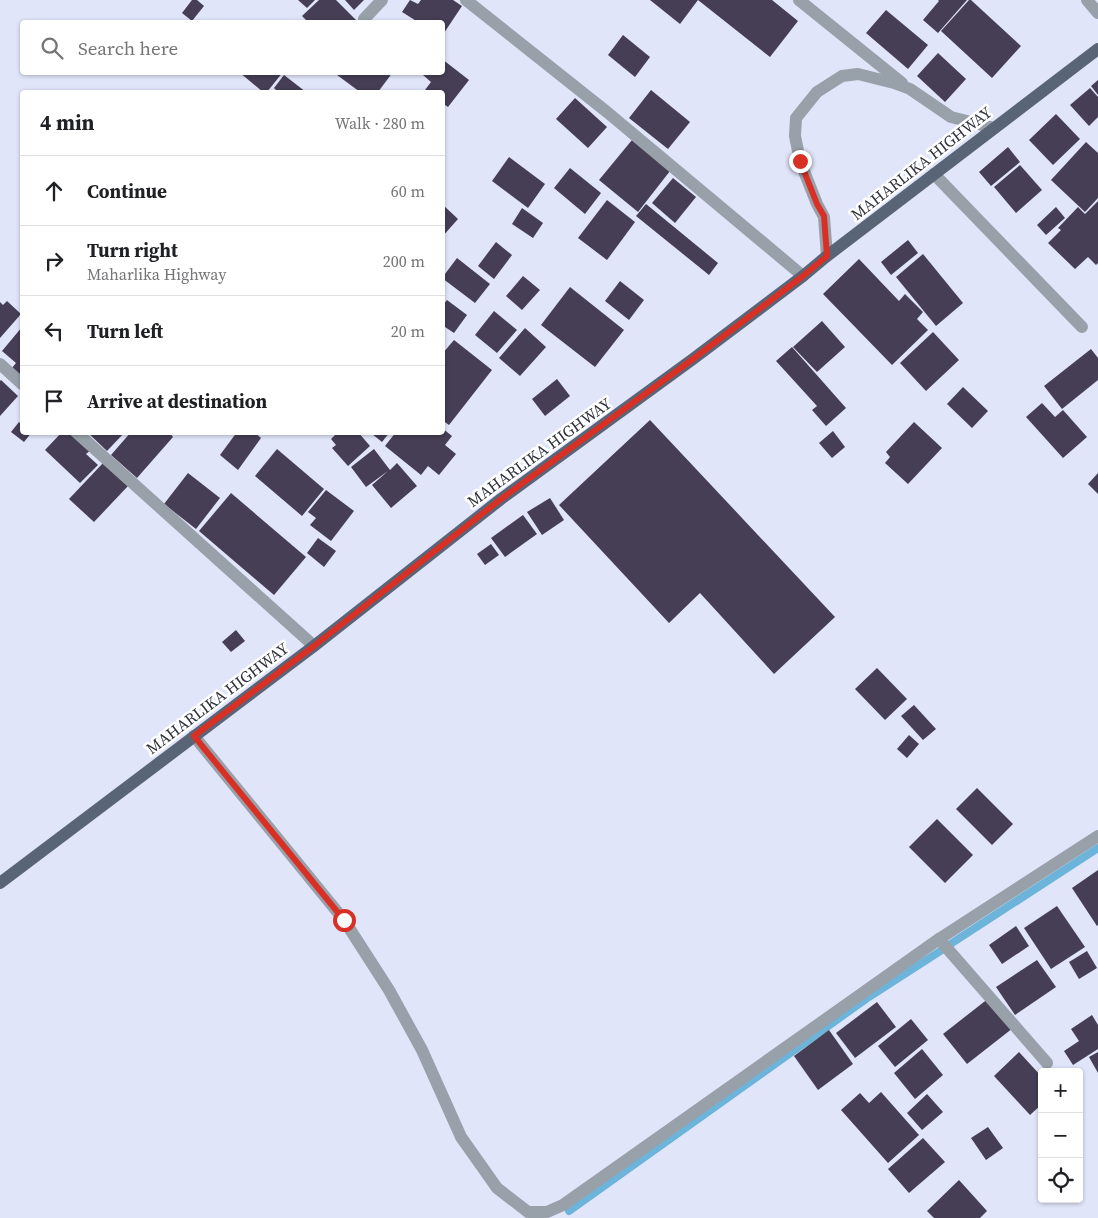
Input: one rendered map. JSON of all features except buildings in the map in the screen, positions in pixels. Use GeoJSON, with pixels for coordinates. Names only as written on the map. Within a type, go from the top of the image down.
{"type":"FeatureCollection","features":[{"type":"Feature","properties":{"kind":"main road","name":"MAHARLIKA HIGHWAY"},"geometry":{"type":"LineString","coordinates":[[0,883],[314,646],[501,499],[693,359],[1098,49]]}},
{"type":"Feature","properties":{"kind":"street"},"geometry":{"type":"LineString","coordinates":[[364,19],[382,0]]}},
{"type":"Feature","properties":{"kind":"street"},"geometry":{"type":"LineString","coordinates":[[466,0],[607,112],[803,276]]}},
{"type":"Feature","properties":{"kind":"street"},"geometry":{"type":"LineString","coordinates":[[799,0],[910,89],[951,117],[994,128]]}},
{"type":"Feature","properties":{"kind":"street"},"geometry":{"type":"LineString","coordinates":[[1087,0],[1098,13]]}},
{"type":"Feature","properties":{"kind":"street"},"geometry":{"type":"LineString","coordinates":[[827,256],[824,216],[817,204],[800,161],[795,136],[796,118],[817,92],[842,76],[858,74],[910,89]]}},
{"type":"Feature","properties":{"kind":"street"},"geometry":{"type":"LineString","coordinates":[[934,174],[1082,327]]}},
{"type":"Feature","properties":{"kind":"street"},"geometry":{"type":"LineString","coordinates":[[0,364],[20,382]]}},
{"type":"Feature","properties":{"kind":"street"},"geometry":{"type":"LineString","coordinates":[[79,435],[314,646]]}},
{"type":"Feature","properties":{"kind":"street"},"geometry":{"type":"LineString","coordinates":[[194,736],[344,920],[389,990],[422,1050],[461,1136],[496,1188],[528,1212],[547,1212],[563,1205],[939,939],[1098,836]]}},
{"type":"Feature","properties":{"kind":"street"},"geometry":{"type":"LineString","coordinates":[[939,939],[1047,1063]]}},
{"type":"Feature","properties":{"kind":"waterway"},"geometry":{"type":"LineString","coordinates":[[952,943],[1098,848]]}},
{"type":"Feature","properties":{"kind":"waterway"},"geometry":{"type":"LineString","coordinates":[[569,1211],[866,999],[942,950]]}},
{"type":"Feature","properties":{"kind":"route"},"geometry":{"type":"LineString","coordinates":[[344,920],[194,736],[314,646],[501,499],[693,359],[827,256],[824,216],[817,204],[800,161]]}}]}
